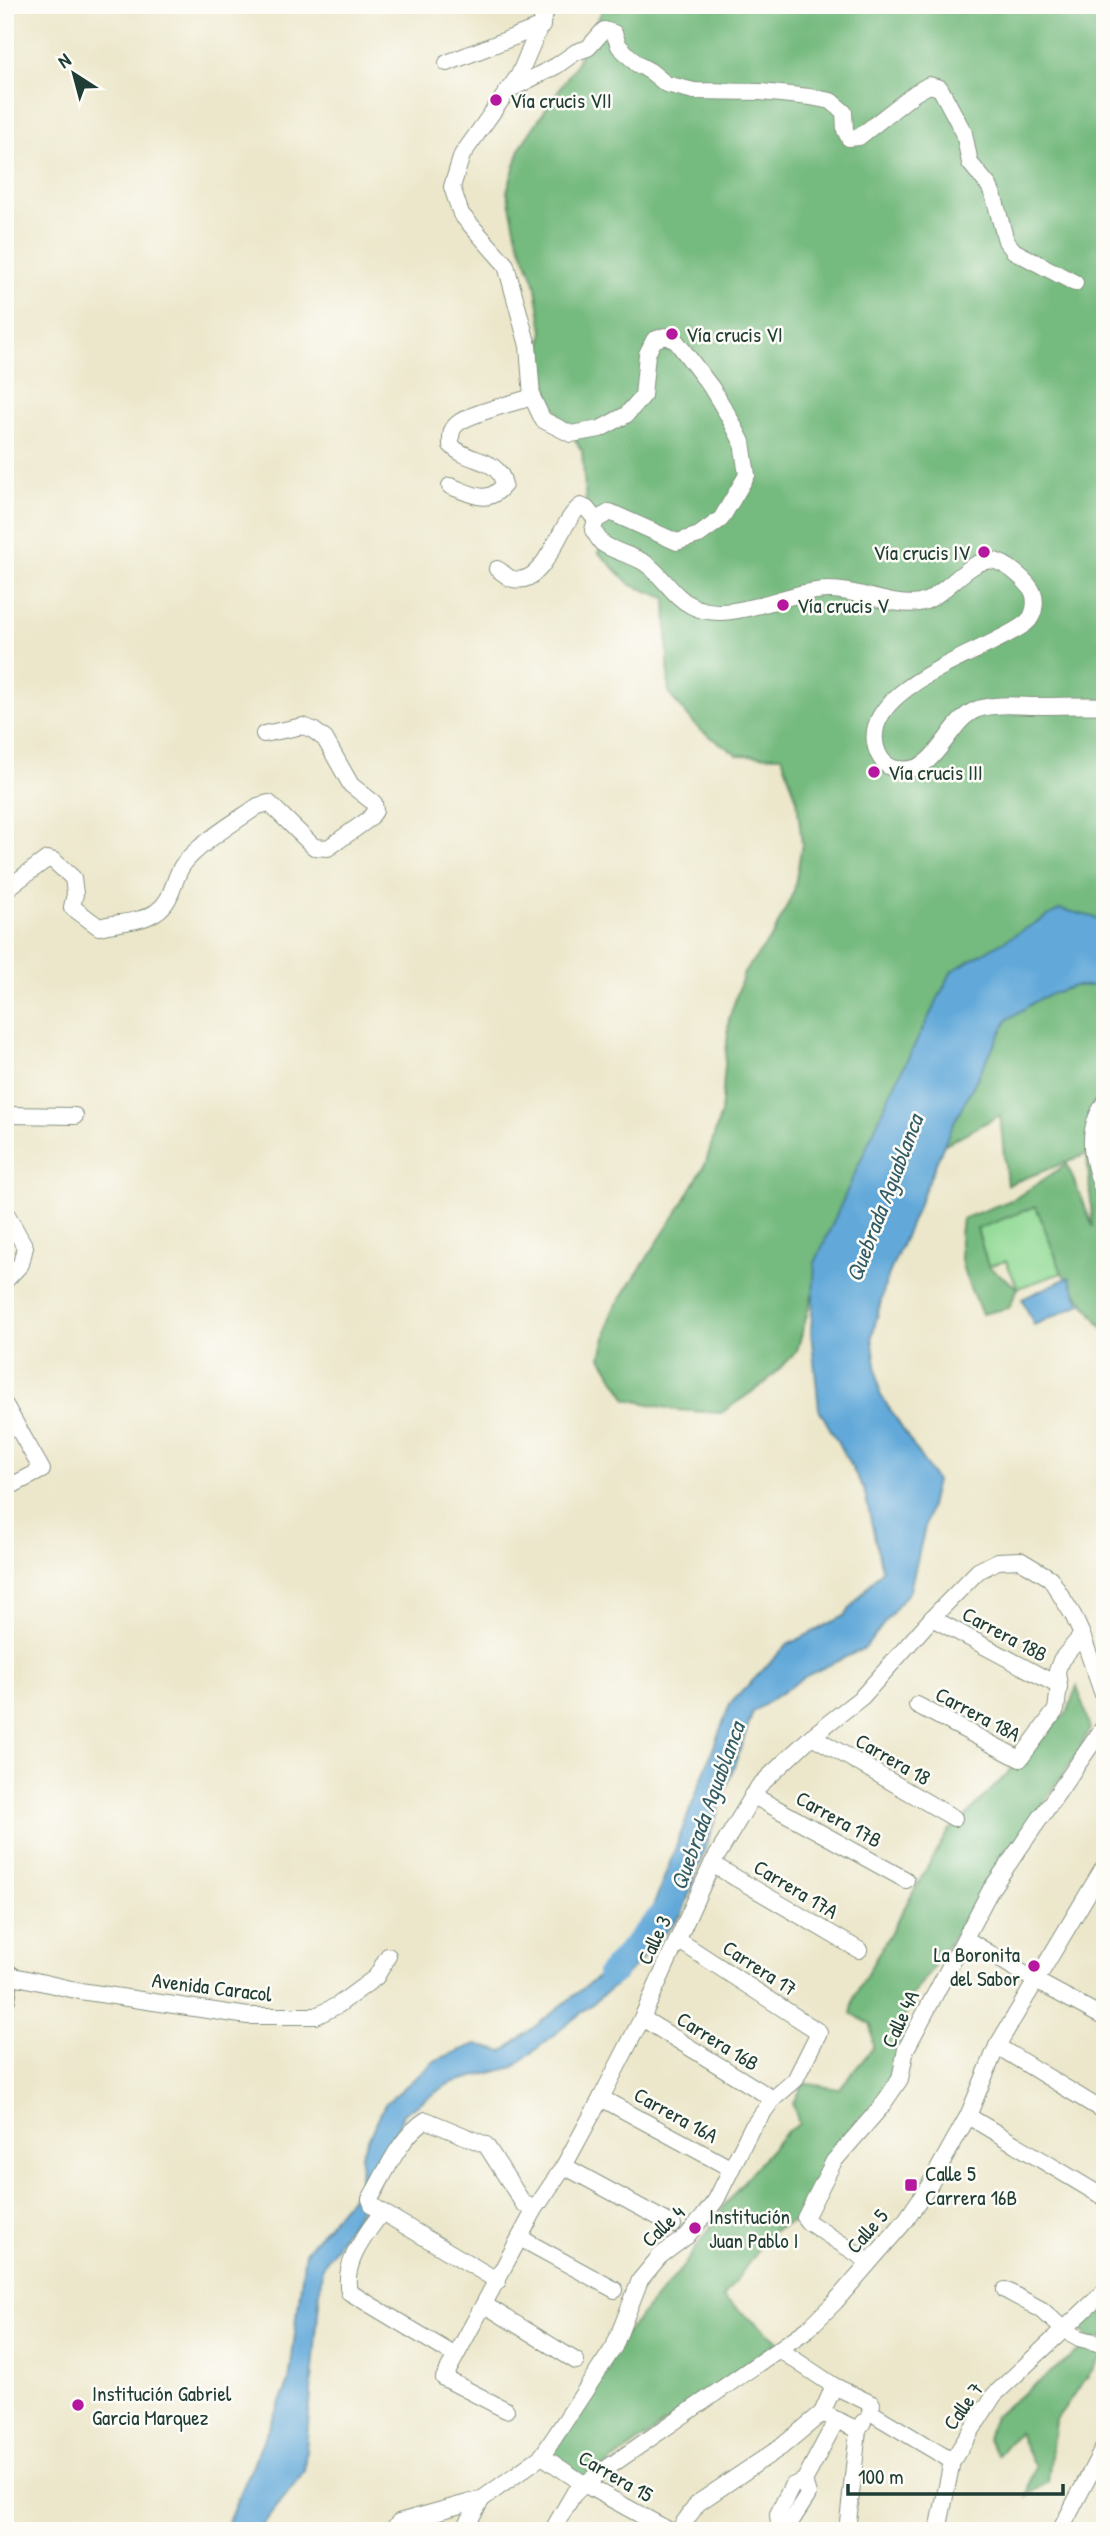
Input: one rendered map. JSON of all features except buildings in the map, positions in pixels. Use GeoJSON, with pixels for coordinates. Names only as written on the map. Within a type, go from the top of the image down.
{"type":"FeatureCollection","features":[{"type":"Feature","properties":{"kind":"main road"},"geometry":{"type":"LineString","coordinates":[[5,1999],[6,1973]]}},
{"type":"Feature","properties":{"kind":"street"},"geometry":{"type":"LineString","coordinates":[[549,5],[519,75],[463,155],[452,187],[461,214],[506,265],[528,346],[532,397],[543,420],[571,434],[600,429],[626,415],[643,396],[647,354],[654,340],[664,336],[676,341],[711,387],[728,415],[742,442],[747,475],[721,519],[699,535],[677,541],[610,512],[596,520],[593,530],[603,543],[647,564],[668,588],[691,606],[710,612],[737,610],[813,590],[838,590],[870,595],[904,605],[921,603],[941,594],[980,562],[996,561],[1022,577],[1034,591],[1035,611],[1027,623],[914,682],[881,717],[877,726],[876,749],[890,768],[905,771],[936,754],[964,718],[976,710],[1008,706],[1105,706]]}},
{"type":"Feature","properties":{"kind":"street"},"geometry":{"type":"LineString","coordinates":[[447,63],[542,26]]}},
{"type":"Feature","properties":{"kind":"street"},"geometry":{"type":"LineString","coordinates":[[509,90],[556,66],[576,52],[588,48],[604,30],[614,33],[620,46],[637,64],[666,84],[694,91],[761,92],[831,101],[844,113],[845,130],[849,138],[859,137],[929,85],[940,88],[964,133],[970,163],[989,186],[1006,241],[1014,251],[1075,283]]}},
{"type":"Feature","properties":{"kind":"street"},"geometry":{"type":"LineString","coordinates":[[450,486],[484,498],[496,495],[504,485],[502,475],[491,465],[458,454],[450,445],[451,432],[456,424],[468,418],[532,397]]}},
{"type":"Feature","properties":{"kind":"street"},"geometry":{"type":"LineString","coordinates":[[497,569],[511,579],[525,580],[535,574],[556,544],[573,511],[581,506],[596,520]]}},
{"type":"Feature","properties":{"kind":"street"},"geometry":{"type":"LineString","coordinates":[[5,890],[47,859],[54,860],[73,878],[75,894],[72,906],[99,927],[144,919],[168,901],[182,866],[194,853],[258,806],[269,803],[314,847],[328,848],[369,819],[375,811],[374,803],[351,785],[325,739],[313,730],[303,726],[264,734]]}},
{"type":"Feature","properties":{"kind":"street"},"geometry":{"type":"LineString","coordinates":[[1105,1102],[1094,1118],[1090,1151],[1105,1198]]}},
{"type":"Feature","properties":{"kind":"street"},"geometry":{"type":"LineString","coordinates":[[5,1115],[75,1116]]}},
{"type":"Feature","properties":{"kind":"street"},"geometry":{"type":"LineString","coordinates":[[5,1211],[25,1247],[21,1264],[5,1282]]}},
{"type":"Feature","properties":{"kind":"street"},"geometry":{"type":"LineString","coordinates":[[5,1405],[42,1470],[5,1489]]}},
{"type":"Feature","properties":{"kind":"street","name":"Calle 3"},"geometry":{"type":"LineString","coordinates":[[506,2410],[443,2378],[535,2209],[564,2166],[601,2098],[642,2018],[712,1864],[752,1795],[812,1736],[862,1697],[932,1618],[978,1572],[998,1561],[1020,1560],[1050,1578],[1082,1635]]}},
{"type":"Feature","properties":{"kind":"street","name":"Carrera 18B"},"geometry":{"type":"LineString","coordinates":[[932,1618],[1059,1686]]}},
{"type":"Feature","properties":{"kind":"street"},"geometry":{"type":"LineString","coordinates":[[1059,1686],[1057,1671],[1061,1660],[1082,1635]]}},
{"type":"Feature","properties":{"kind":"street"},"geometry":{"type":"LineString","coordinates":[[1082,1635],[1105,1700]]}},
{"type":"Feature","properties":{"kind":"street","name":"Carrera 18A"},"geometry":{"type":"LineString","coordinates":[[917,1705],[1020,1759],[1056,1710],[1059,1686]]}},
{"type":"Feature","properties":{"kind":"street","name":"Calle 4A"},"geometry":{"type":"LineString","coordinates":[[868,2262],[805,2218],[834,2161],[873,2116],[900,2079],[906,2049],[991,1889],[1105,1725]]}},
{"type":"Feature","properties":{"kind":"street","name":"Carrera 18"},"geometry":{"type":"LineString","coordinates":[[812,1736],[954,1818]]}},
{"type":"Feature","properties":{"kind":"street","name":"Carrera 17B"},"geometry":{"type":"LineString","coordinates":[[752,1795],[906,1880]]}},
{"type":"Feature","properties":{"kind":"street","name":"Carrera 17A"},"geometry":{"type":"LineString","coordinates":[[712,1864],[859,1950]]}},
{"type":"Feature","properties":{"kind":"street","name":"Calle 5"},"geometry":{"type":"LineString","coordinates":[[552,2531],[573,2495],[584,2484],[808,2329],[906,2220],[929,2186],[968,2116],[997,2046],[1105,1865]]}},
{"type":"Feature","properties":{"kind":"street"},"geometry":{"type":"LineString","coordinates":[[966,1939],[1105,2018]]}},
{"type":"Feature","properties":{"kind":"street","name":"Carrera 17"},"geometry":{"type":"LineString","coordinates":[[678,1940],[818,2032]]}},
{"type":"Feature","properties":{"kind":"street","name":"Avenida Caracol"},"geometry":{"type":"LineString","coordinates":[[6,1973],[80,1991],[248,2016],[316,2016],[349,1998],[376,1977],[388,1956]]}},
{"type":"Feature","properties":{"kind":"street","name":"Carrera 16B"},"geometry":{"type":"LineString","coordinates":[[642,2018],[773,2099]]}},
{"type":"Feature","properties":{"kind":"street","name":"Calle 4"},"geometry":{"type":"LineString","coordinates":[[542,2456],[614,2347],[640,2280],[660,2256],[687,2235],[716,2200],[751,2129],[773,2099],[795,2080],[818,2032]]}},
{"type":"Feature","properties":{"kind":"street"},"geometry":{"type":"LineString","coordinates":[[997,2046],[1105,2112]]}},
{"type":"Feature","properties":{"kind":"street","name":"Carrera 16A"},"geometry":{"type":"LineString","coordinates":[[601,2098],[730,2168]]}},
{"type":"Feature","properties":{"kind":"street"},"geometry":{"type":"LineString","coordinates":[[968,2116],[1105,2199]]}},
{"type":"Feature","properties":{"kind":"street"},"geometry":{"type":"LineString","coordinates":[[498,2281],[382,2212],[373,2206],[370,2199],[397,2152],[418,2125],[426,2120],[486,2145],[523,2203],[535,2209]]}},
{"type":"Feature","properties":{"kind":"street"},"geometry":{"type":"LineString","coordinates":[[564,2166],[673,2225]]}},
{"type":"Feature","properties":{"kind":"street"},"geometry":{"type":"LineString","coordinates":[[382,2212],[357,2248],[346,2280],[349,2292],[454,2355]]}},
{"type":"Feature","properties":{"kind":"street"},"geometry":{"type":"LineString","coordinates":[[520,2238],[615,2290]]}},
{"type":"Feature","properties":{"kind":"street"},"geometry":{"type":"LineString","coordinates":[[1005,2290],[1042,2310],[1063,2329],[1079,2338],[1105,2345]]}},
{"type":"Feature","properties":{"kind":"street","name":"Calle 7"},"geometry":{"type":"LineString","coordinates":[[938,2531],[952,2461],[994,2395],[1105,2291]]}},
{"type":"Feature","properties":{"kind":"street"},"geometry":{"type":"LineString","coordinates":[[485,2305],[576,2361]]}},
{"type":"Feature","properties":{"kind":"street"},"geometry":{"type":"LineString","coordinates":[[779,2350],[834,2386],[872,2404],[858,2430],[847,2531]]}},
{"type":"Feature","properties":{"kind":"street"},"geometry":{"type":"LineString","coordinates":[[777,2529],[777,2517],[792,2486],[804,2481],[829,2417],[834,2386]]}},
{"type":"Feature","properties":{"kind":"street"},"geometry":{"type":"LineString","coordinates":[[870,2412],[952,2461]]}},
{"type":"Feature","properties":{"kind":"street"},"geometry":{"type":"LineString","coordinates":[[829,2417],[858,2430]]}},
{"type":"Feature","properties":{"kind":"street"},"geometry":{"type":"LineString","coordinates":[[678,2531],[698,2503],[829,2417]]}},
{"type":"Feature","properties":{"kind":"street"},"geometry":{"type":"LineString","coordinates":[[1060,2531],[1105,2445]]}},
{"type":"Feature","properties":{"kind":"street"},"geometry":{"type":"LineString","coordinates":[[392,2531],[399,2522],[482,2499],[542,2456]]}},
{"type":"Feature","properties":{"kind":"street","name":"Carrera 15"},"geometry":{"type":"LineString","coordinates":[[542,2456],[648,2525],[670,2531]]}},
{"type":"Feature","properties":{"kind":"street"},"geometry":{"type":"LineString","coordinates":[[463,2531],[482,2499]]}},
{"type":"Feature","properties":{"kind":"green space"},"geometry":{"type":"Polygon","coordinates":[[[605,5],[1105,5],[1105,1331],[1062,1273],[1036,1206],[977,1229],[988,1266],[1018,1288],[1009,1308],[982,1314],[963,1268],[960,1246],[962,1219],[1014,1199],[1067,1164],[1093,1227],[1087,1154],[1007,1185],[1000,1115],[911,1162],[821,1263],[797,1351],[765,1383],[721,1413],[676,1410],[627,1399],[601,1357],[612,1312],[683,1203],[706,1162],[721,1113],[729,1019],[744,973],[773,935],[794,891],[802,844],[797,800],[782,756],[738,755],[699,729],[669,694],[666,598],[631,585],[599,553],[599,527],[586,503],[582,451],[550,399],[540,351],[543,331],[535,282],[517,237],[507,191],[521,146],[575,66],[605,5]]]}},
{"type":"Feature","properties":{"kind":"green space"},"geometry":{"type":"Polygon","coordinates":[[[1036,1206],[1062,1273],[1018,1288],[1006,1261],[988,1266],[977,1229],[1036,1206]]]}},
{"type":"Feature","properties":{"kind":"green space"},"geometry":{"type":"Polygon","coordinates":[[[1077,1686],[1090,1729],[1076,1755],[927,1976],[907,2001],[901,2064],[800,2218],[771,2232],[723,2298],[779,2341],[586,2480],[543,2456],[614,2347],[683,2267],[724,2206],[751,2172],[786,2132],[799,2124],[793,2104],[804,2083],[839,2089],[873,2048],[871,2024],[851,2014],[855,1995],[948,1831],[964,1818],[1068,1711],[1077,1686]]]}},
{"type":"Feature","properties":{"kind":"green space"},"geometry":{"type":"Polygon","coordinates":[[[1105,2296],[1105,2338],[1089,2340],[1076,2320],[1105,2296]]]}},
{"type":"Feature","properties":{"kind":"green space"},"geometry":{"type":"Polygon","coordinates":[[[1085,2346],[1103,2355],[1055,2421],[1048,2482],[1027,2496],[1035,2467],[1018,2432],[998,2455],[987,2439],[994,2416],[1085,2346]]]}},
{"type":"Feature","properties":{"kind":"water"},"geometry":{"type":"Polygon","coordinates":[[[1060,909],[1105,920],[1105,986],[1074,986],[1041,998],[1008,1019],[951,1128],[886,1281],[872,1336],[880,1394],[936,1481],[910,1590],[865,1648],[806,1676],[753,1712],[682,1914],[623,1979],[514,2067],[450,2083],[403,2114],[377,2184],[322,2267],[304,2472],[258,2531],[224,2531],[289,2382],[305,2252],[360,2187],[361,2154],[385,2104],[436,2060],[476,2044],[503,2052],[639,1944],[730,1704],[787,1645],[844,1616],[882,1570],[864,1489],[819,1409],[811,1332],[815,1263],[891,1092],[952,971],[1060,909]]]}},
{"type":"Feature","properties":{"kind":"water"},"geometry":{"type":"Polygon","coordinates":[[[1069,1277],[1081,1304],[1034,1325],[1022,1299],[1069,1277]]]}},
{"type":"Feature","properties":{"kind":"waterway","name":"Quebrada Aguablanca"},"geometry":{"type":"LineString","coordinates":[[610,1974],[663,1914]]}},
{"type":"Feature","properties":{"kind":"place","name":"Vía crucis VII"},"geometry":{"type":"Point","coordinates":[496,100]}},
{"type":"Feature","properties":{"kind":"place","name":"Vía crucis VI"},"geometry":{"type":"Point","coordinates":[672,334]}},
{"type":"Feature","properties":{"kind":"place","name":"Vía crucis IV"},"geometry":{"type":"Point","coordinates":[984,552]}},
{"type":"Feature","properties":{"kind":"place","name":"Vía crucis V"},"geometry":{"type":"Point","coordinates":[783,605]}},
{"type":"Feature","properties":{"kind":"place","name":"Vía crucis III"},"geometry":{"type":"Point","coordinates":[874,772]}},
{"type":"Feature","properties":{"kind":"place","name":"La Boronita del Sabor"},"geometry":{"type":"Point","coordinates":[1034,1966]}},
{"type":"Feature","properties":{"kind":"place","name":"Calle 5 Carrera 16B"},"geometry":{"type":"Point","coordinates":[911,2185]}},
{"type":"Feature","properties":{"kind":"place","name":"Institución Juan Pablo I"},"geometry":{"type":"Point","coordinates":[695,2228]}},
{"type":"Feature","properties":{"kind":"place","name":"Institución Gabriel Garcia Marquez"},"geometry":{"type":"Point","coordinates":[78,2405]}}]}
